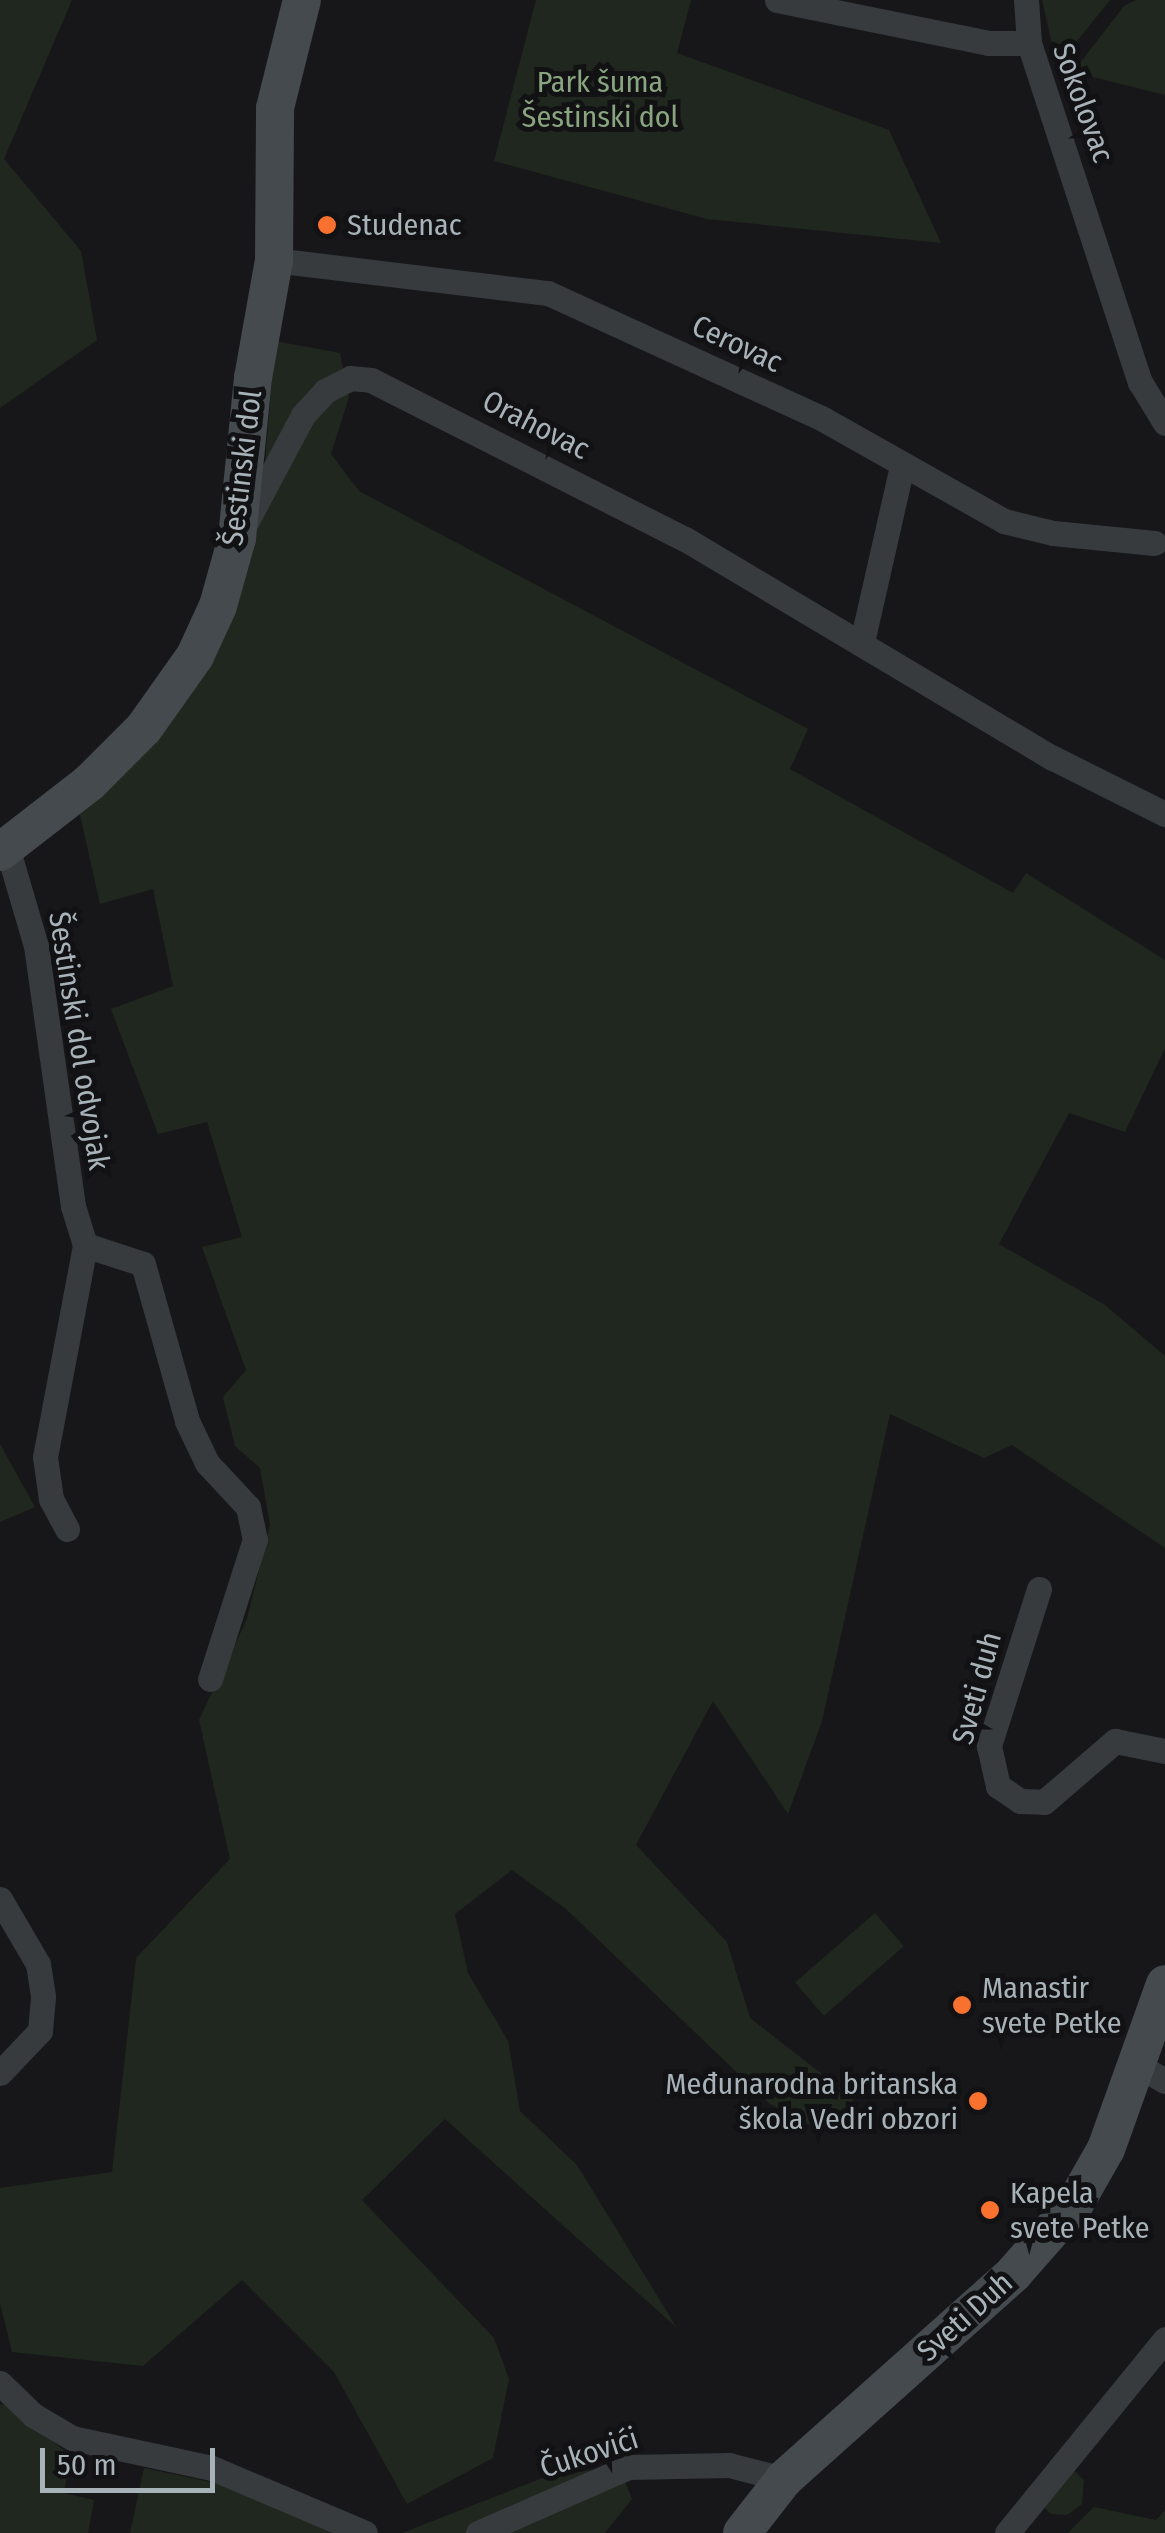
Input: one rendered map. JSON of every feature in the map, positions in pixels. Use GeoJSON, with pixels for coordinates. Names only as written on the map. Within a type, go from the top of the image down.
{"type":"FeatureCollection","features":[{"type":"Feature","properties":{"kind":"street","name":"Šestinski dol"},"geometry":{"type":"LineString","coordinates":[[4,850],[89,783],[144,728],[209,628],[237,538],[253,378],[274,260],[275,108],[302,0]]}},
{"type":"Feature","properties":{"kind":"street","name":"Sokolovac"},"geometry":{"type":"LineString","coordinates":[[776,0],[988,42],[1029,42],[1140,382],[1165,423]]}},
{"type":"Feature","properties":{"kind":"street"},"geometry":{"type":"LineString","coordinates":[[1026,0],[1029,42]]}},
{"type":"Feature","properties":{"kind":"street","name":"Cerovac"},"geometry":{"type":"LineString","coordinates":[[274,260],[548,293],[823,419],[1004,520],[1054,533],[1155,543]]}},
{"type":"Feature","properties":{"kind":"street","name":"Orahovac"},"geometry":{"type":"LineString","coordinates":[[237,538],[303,415],[324,391],[350,378],[371,380],[547,466],[862,642],[1053,758],[1165,814]]}},
{"type":"Feature","properties":{"kind":"street"},"geometry":{"type":"LineString","coordinates":[[862,642],[902,466]]}},
{"type":"Feature","properties":{"kind":"street","name":"Šestinski dol odvojak"},"geometry":{"type":"LineString","coordinates":[[4,850],[36,946],[73,1206],[85,1245],[45,1457],[51,1499],[67,1529]]}},
{"type":"Feature","properties":{"kind":"street"},"geometry":{"type":"LineString","coordinates":[[85,1245],[143,1264],[187,1422],[207,1462],[248,1507],[255,1539],[210,1680]]}},
{"type":"Feature","properties":{"kind":"street","name":"Sveti duh"},"geometry":{"type":"LineString","coordinates":[[1039,1589],[989,1746],[998,1786],[1020,1801],[1044,1802],[1115,1740],[1165,1751]]}},
{"type":"Feature","properties":{"kind":"street"},"geometry":{"type":"LineString","coordinates":[[0,1899],[38,1964],[43,1997],[40,2031],[0,2073]]}},
{"type":"Feature","properties":{"kind":"street","name":"Sveti Duh"},"geometry":{"type":"LineString","coordinates":[[742,2533],[784,2479],[1055,2229],[1100,2164],[1152,2073],[1165,1984]]}},
{"type":"Feature","properties":{"kind":"street"},"geometry":{"type":"LineString","coordinates":[[1007,2533],[1165,2339]]}},
{"type":"Feature","properties":{"kind":"street"},"geometry":{"type":"LineString","coordinates":[[0,2383],[34,2415],[72,2438],[212,2468],[365,2533]]}},
{"type":"Feature","properties":{"kind":"street","name":"Čukovići"},"geometry":{"type":"LineString","coordinates":[[478,2533],[575,2485],[628,2467],[729,2465],[784,2479]]}},
{"type":"Feature","properties":{"kind":"green space"},"geometry":{"type":"Polygon","coordinates":[[[0,0],[72,0],[4,159],[81,251],[97,340],[0,408],[0,0]]]}},
{"type":"Feature","properties":{"kind":"green space","name":"Park šuma Šestinski dol"},"geometry":{"type":"Polygon","coordinates":[[[536,0],[691,0],[677,53],[889,130],[941,243],[707,219],[494,161],[536,0]]]}},
{"type":"Feature","properties":{"kind":"green space"},"geometry":{"type":"Polygon","coordinates":[[[1042,0],[1110,0],[1057,66],[1042,0]]]}},
{"type":"Feature","properties":{"kind":"green space"},"geometry":{"type":"Polygon","coordinates":[[[1136,0],[1165,0],[1165,95],[1073,72],[1124,6],[1136,0]]]}},
{"type":"Feature","properties":{"kind":"green space"},"geometry":{"type":"Polygon","coordinates":[[[275,341],[340,353],[349,397],[331,454],[359,491],[808,729],[790,769],[1013,893],[1026,873],[1165,960],[1165,1048],[1125,1132],[1069,1113],[999,1244],[1105,1305],[1165,1356],[1165,1548],[1012,1445],[984,1458],[890,1414],[822,1721],[788,1814],[713,1701],[636,1845],[727,1942],[750,2018],[854,2099],[821,2131],[770,2104],[566,1909],[512,1870],[455,1914],[468,1973],[508,2041],[520,2111],[577,2165],[677,2328],[445,2119],[362,2200],[494,2338],[509,2379],[493,2458],[407,2504],[334,2372],[242,2280],[143,2366],[12,2352],[0,2303],[0,2188],[112,2172],[136,1958],[230,1859],[199,1720],[247,1619],[270,1525],[260,1468],[235,1446],[223,1397],[246,1370],[202,1247],[242,1237],[207,1122],[158,1134],[111,1009],[173,986],[153,889],[100,904],[78,806],[131,767],[265,463],[275,341]]]}},
{"type":"Feature","properties":{"kind":"green space"},"geometry":{"type":"Polygon","coordinates":[[[0,1444],[35,1507],[0,1522],[0,1444]]]}},
{"type":"Feature","properties":{"kind":"green space"},"geometry":{"type":"Polygon","coordinates":[[[875,1913],[904,1946],[824,2016],[795,1983],[875,1913]]]}},
{"type":"Feature","properties":{"kind":"green space"},"geometry":{"type":"Polygon","coordinates":[[[0,2404],[14,2406],[70,2456],[64,2493],[94,2500],[88,2533],[0,2533],[0,2404]]]}},
{"type":"Feature","properties":{"kind":"green space"},"geometry":{"type":"Polygon","coordinates":[[[619,2466],[632,2499],[605,2533],[402,2533],[545,2477],[619,2466]]]}},
{"type":"Feature","properties":{"kind":"green space"},"geometry":{"type":"Polygon","coordinates":[[[144,2468],[272,2495],[348,2533],[130,2533],[144,2468]]]}},
{"type":"Feature","properties":{"kind":"green space"},"geometry":{"type":"Polygon","coordinates":[[[1072,2469],[1084,2480],[1082,2504],[1067,2515],[1051,2514],[1042,2505],[1072,2469]]]}},
{"type":"Feature","properties":{"kind":"green space"},"geometry":{"type":"Polygon","coordinates":[[[1094,2507],[1156,2520],[1165,2510],[1165,2533],[1068,2533],[1094,2507]]]}},
{"type":"Feature","properties":{"kind":"place","name":"Studenac"},"geometry":{"type":"Point","coordinates":[327,225]}},
{"type":"Feature","properties":{"kind":"place","name":"Manastir svete Petke"},"geometry":{"type":"Point","coordinates":[962,2005]}},
{"type":"Feature","properties":{"kind":"place","name":"Međunarodna britanska škola Vedri obzori"},"geometry":{"type":"Point","coordinates":[978,2101]}},
{"type":"Feature","properties":{"kind":"place","name":"Kapela svete Petke"},"geometry":{"type":"Point","coordinates":[990,2210]}}]}
